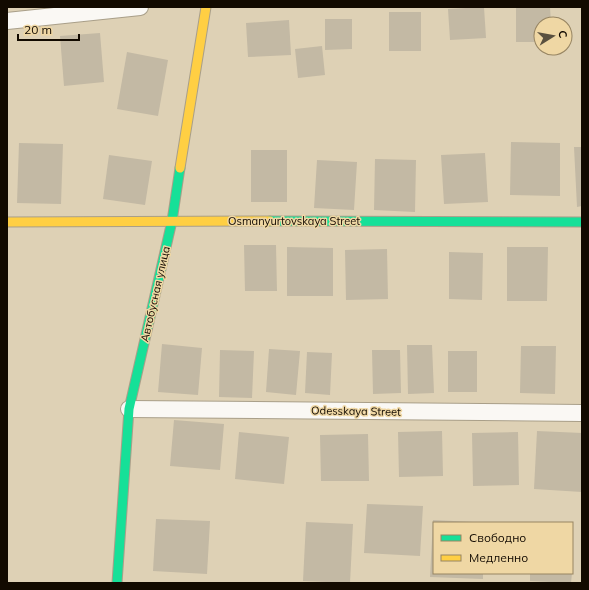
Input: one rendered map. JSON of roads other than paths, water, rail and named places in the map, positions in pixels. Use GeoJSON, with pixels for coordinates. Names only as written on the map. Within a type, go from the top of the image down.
{"type":"FeatureCollection","features":[{"type":"Feature","properties":{"kind":"street"},"geometry":{"type":"LineString","coordinates":[[7,21],[140,7]]}},
{"type":"Feature","properties":{"kind":"street","name":"Автобусная улица"},"geometry":{"type":"LineString","coordinates":[[117,583],[129,410],[172,221],[206,7]]}},
{"type":"Feature","properties":{"kind":"street","name":"Osmanyurtovskaya Street"},"geometry":{"type":"LineString","coordinates":[[7,222],[582,222]]}},
{"type":"Feature","properties":{"kind":"street","name":"Odesskaya Street"},"geometry":{"type":"LineString","coordinates":[[129,410],[582,414]]}}]}
